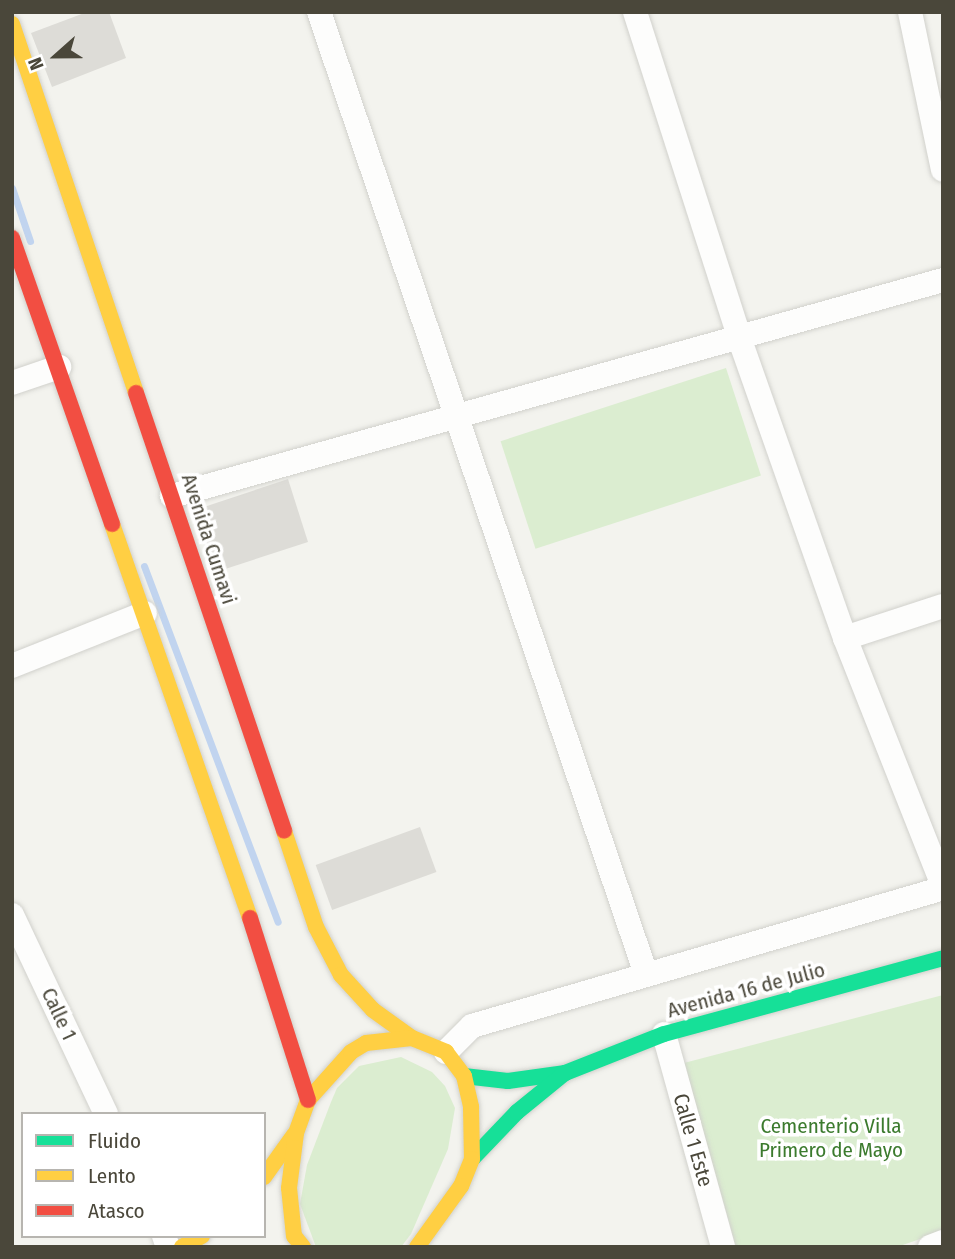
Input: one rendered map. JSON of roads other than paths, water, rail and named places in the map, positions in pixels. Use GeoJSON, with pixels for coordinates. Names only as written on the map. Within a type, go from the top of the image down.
{"type":"FeatureCollection","features":[{"type":"Feature","properties":{"kind":"main road","name":"Avenida Cumavi"},"geometry":{"type":"LineString","coordinates":[[12,24],[316,927],[341,975],[373,1010],[412,1038],[446,1052]]}},
{"type":"Feature","properties":{"kind":"main road"},"geometry":{"type":"LineString","coordinates":[[12,238],[60,367],[289,1032],[308,1100]]}},
{"type":"Feature","properties":{"kind":"main road","name":"Avenida 16 de Julio"},"geometry":{"type":"LineString","coordinates":[[464,1076],[508,1081],[565,1073],[664,1034],[943,958]]}},
{"type":"Feature","properties":{"kind":"main road"},"geometry":{"type":"LineString","coordinates":[[299,1241],[289,1198],[296,1133],[308,1100],[351,1052],[366,1044],[412,1038]]}},
{"type":"Feature","properties":{"kind":"main road"},"geometry":{"type":"LineString","coordinates":[[446,1052],[464,1076],[471,1107],[472,1159],[461,1186],[451,1235]]}},
{"type":"Feature","properties":{"kind":"main road","name":"Avenida 16 de Julio"},"geometry":{"type":"LineString","coordinates":[[472,1159],[517,1112],[565,1073]]}},
{"type":"Feature","properties":{"kind":"main road"},"geometry":{"type":"LineString","coordinates":[[266,1174],[296,1133]]}},
{"type":"Feature","properties":{"kind":"main road"},"geometry":{"type":"LineString","coordinates":[[417,1247],[461,1186]]}},
{"type":"Feature","properties":{"kind":"main road"},"geometry":{"type":"LineString","coordinates":[[272,1221],[299,1241]]}},
{"type":"Feature","properties":{"kind":"main road"},"geometry":{"type":"LineString","coordinates":[[182,1247],[198,1238]]}},
{"type":"Feature","properties":{"kind":"street"},"geometry":{"type":"LineString","coordinates":[[319,12],[454,418],[646,974]]}},
{"type":"Feature","properties":{"kind":"street"},"geometry":{"type":"LineString","coordinates":[[446,1052],[472,1026],[943,887],[845,638],[740,340],[635,12]]}},
{"type":"Feature","properties":{"kind":"street"},"geometry":{"type":"LineString","coordinates":[[910,12],[943,170]]}},
{"type":"Feature","properties":{"kind":"street"},"geometry":{"type":"LineString","coordinates":[[172,496],[740,340],[943,280]]}},
{"type":"Feature","properties":{"kind":"street"},"geometry":{"type":"LineString","coordinates":[[12,383],[60,367]]}},
{"type":"Feature","properties":{"kind":"street"},"geometry":{"type":"LineString","coordinates":[[845,638],[943,606]]}},
{"type":"Feature","properties":{"kind":"street"},"geometry":{"type":"LineString","coordinates":[[12,666],[145,614]]}},
{"type":"Feature","properties":{"kind":"street","name":"Calle 1"},"geometry":{"type":"LineString","coordinates":[[12,915],[105,1112]]}},
{"type":"Feature","properties":{"kind":"street","name":"Calle 1 Este"},"geometry":{"type":"LineString","coordinates":[[664,1034],[723,1247]]}},
{"type":"Feature","properties":{"kind":"street"},"geometry":{"type":"LineString","coordinates":[[930,1247],[943,1242]]}},
{"type":"Feature","properties":{"kind":"waterway"},"geometry":{"type":"LineString","coordinates":[[12,188],[30,241]]}},
{"type":"Feature","properties":{"kind":"waterway"},"geometry":{"type":"LineString","coordinates":[[144,566],[278,922]]}},
{"type":"Feature","properties":{"kind":"park label","name":"Cementerio Villa Primero de Mayo"},"geometry":{"type":"Point","coordinates":[831,1138]}}]}
